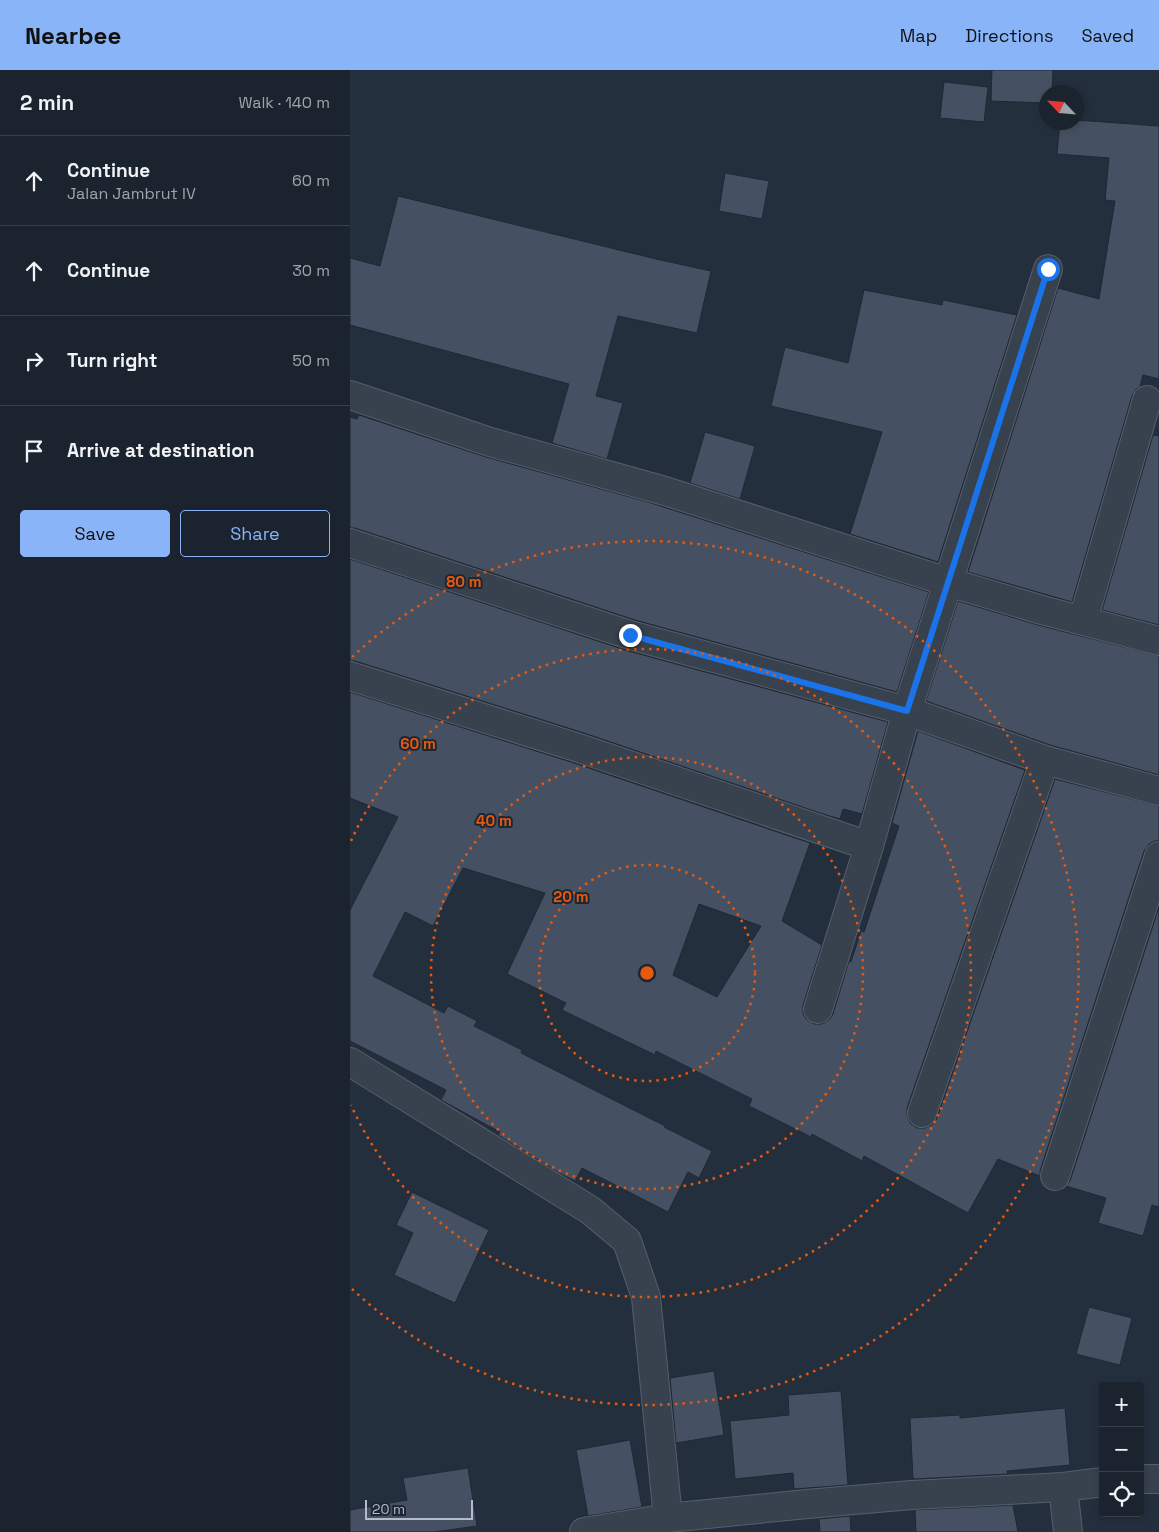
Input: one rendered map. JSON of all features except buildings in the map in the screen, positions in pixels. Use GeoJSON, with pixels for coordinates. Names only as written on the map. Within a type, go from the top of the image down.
{"type":"FeatureCollection","features":[{"type":"Feature","properties":{"kind":"street"},"geometry":{"type":"LineString","coordinates":[[818,1009],[869,846],[907,711],[1048,269]]}},
{"type":"Feature","properties":{"kind":"street"},"geometry":{"type":"LineString","coordinates":[[350,395],[490,442],[665,491],[948,582],[1042,610],[1159,641]]}},
{"type":"Feature","properties":{"kind":"street"},"geometry":{"type":"LineString","coordinates":[[1083,620],[1147,400]]}},
{"type":"Feature","properties":{"kind":"street"},"geometry":{"type":"LineString","coordinates":[[350,543],[630,635],[907,711],[1045,760],[1159,791]]}},
{"type":"Feature","properties":{"kind":"street"},"geometry":{"type":"LineString","coordinates":[[350,676],[579,748],[869,846]]}},
{"type":"Feature","properties":{"kind":"street"},"geometry":{"type":"LineString","coordinates":[[922,1112],[1045,760]]}},
{"type":"Feature","properties":{"kind":"street"},"geometry":{"type":"LineString","coordinates":[[1056,1176],[1159,856]]}},
{"type":"Feature","properties":{"kind":"street"},"geometry":{"type":"LineString","coordinates":[[350,1062],[590,1210],[627,1240],[646,1297],[668,1518]]}},
{"type":"Feature","properties":{"kind":"street"},"geometry":{"type":"LineString","coordinates":[[1144,1479],[1159,1479]]}},
{"type":"Feature","properties":{"kind":"street"},"geometry":{"type":"LineString","coordinates":[[584,1532],[668,1518],[912,1495],[1063,1487],[1099,1482]]}},
{"type":"Feature","properties":{"kind":"street"},"geometry":{"type":"LineString","coordinates":[[1063,1487],[1068,1532]]}},
{"type":"Feature","properties":{"kind":"route"},"geometry":{"type":"LineString","coordinates":[[630,635],[907,711],[1048,269]]}}]}
